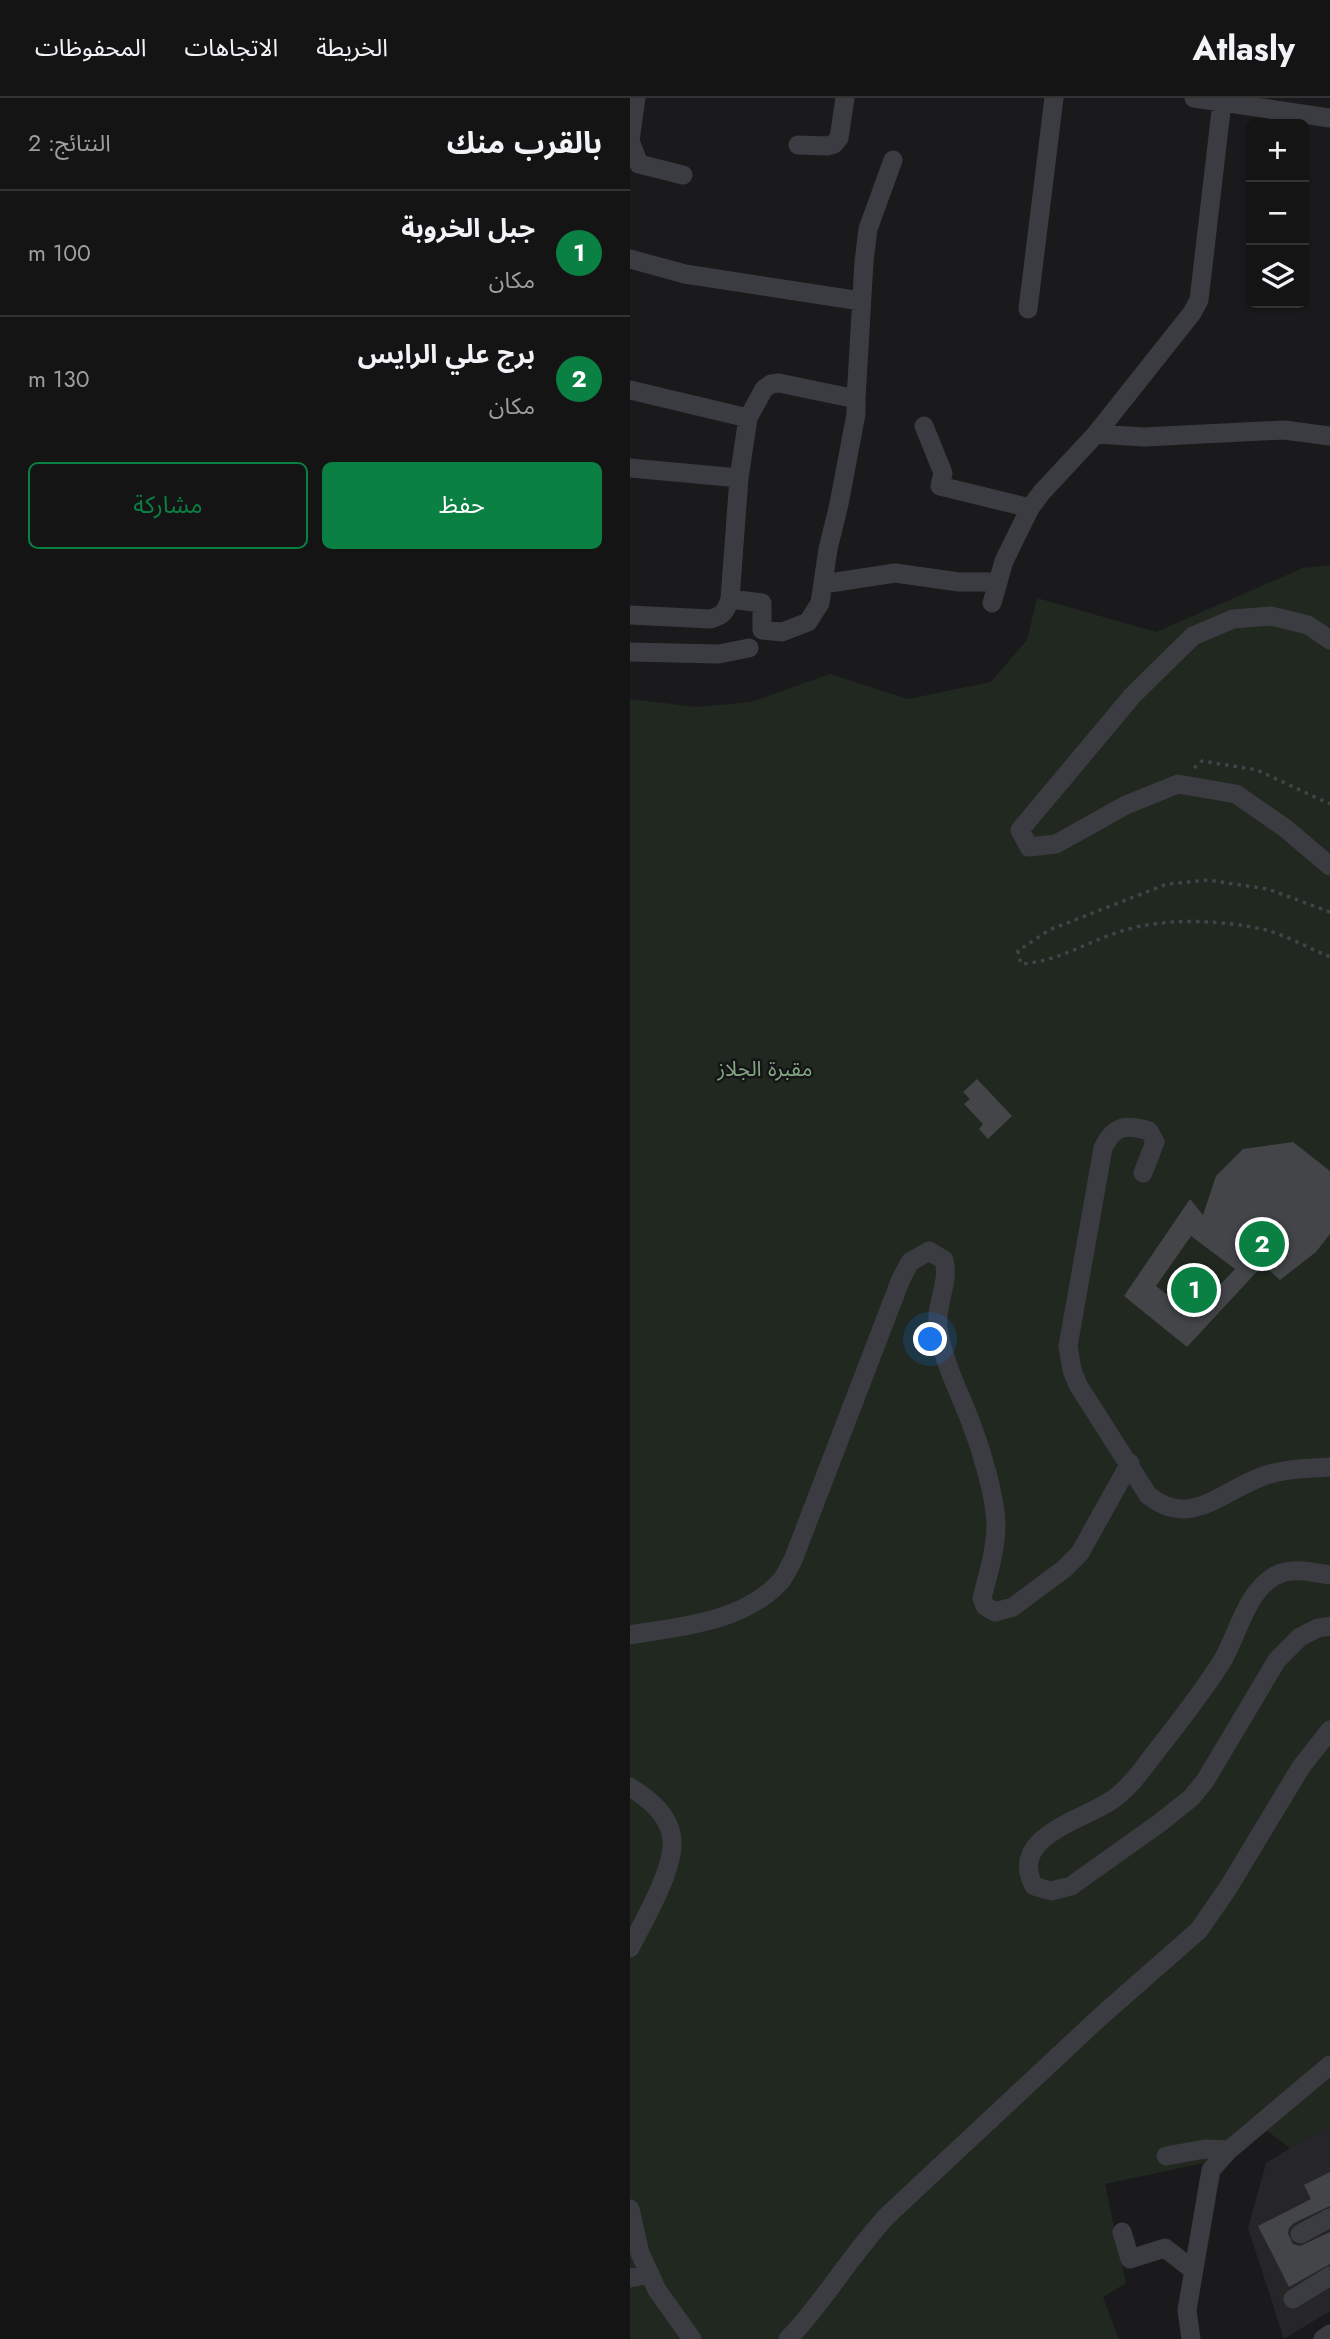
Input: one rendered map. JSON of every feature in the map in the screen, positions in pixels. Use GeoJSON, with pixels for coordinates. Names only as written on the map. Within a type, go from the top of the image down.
{"type":"FeatureCollection","features":[{"type":"Feature","properties":{"kind":"street"},"geometry":{"type":"LineString","coordinates":[[636,98],[630,141],[639,164],[683,174]]}},
{"type":"Feature","properties":{"kind":"street"},"geometry":{"type":"LineString","coordinates":[[798,145],[834,144],[839,138],[845,98]]}},
{"type":"Feature","properties":{"kind":"street"},"geometry":{"type":"LineString","coordinates":[[1028,309],[1054,98]]}},
{"type":"Feature","properties":{"kind":"street"},"geometry":{"type":"LineString","coordinates":[[1194,98],[1330,118]]}},
{"type":"Feature","properties":{"kind":"street"},"geometry":{"type":"LineString","coordinates":[[992,603],[1004,561],[1030,508],[1096,434],[1192,313],[1199,300],[1222,102]]}},
{"type":"Feature","properties":{"kind":"street"},"geometry":{"type":"LineString","coordinates":[[730,598],[762,603],[762,630],[782,632],[808,622],[820,603],[828,549],[856,414],[861,301],[868,229],[892,160]]}},
{"type":"Feature","properties":{"kind":"street"},"geometry":{"type":"LineString","coordinates":[[630,259],[685,274],[861,301]]}},
{"type":"Feature","properties":{"kind":"street"},"geometry":{"type":"LineString","coordinates":[[630,615],[710,619],[726,611],[730,598],[739,478],[748,418],[757,398],[771,384],[779,383],[856,398]]}},
{"type":"Feature","properties":{"kind":"street"},"geometry":{"type":"LineString","coordinates":[[630,390],[748,418]]}},
{"type":"Feature","properties":{"kind":"street"},"geometry":{"type":"LineString","coordinates":[[924,426],[943,473],[940,486],[1030,508]]}},
{"type":"Feature","properties":{"kind":"street"},"geometry":{"type":"LineString","coordinates":[[1096,434],[1144,437],[1284,430],[1330,436]]}},
{"type":"Feature","properties":{"kind":"street"},"geometry":{"type":"LineString","coordinates":[[630,468],[739,478]]}},
{"type":"Feature","properties":{"kind":"street"},"geometry":{"type":"LineString","coordinates":[[822,584],[895,573],[960,582],[997,582]]}},
{"type":"Feature","properties":{"kind":"street"},"geometry":{"type":"LineString","coordinates":[[1330,640],[1308,625],[1271,616],[1233,619],[1193,636],[1133,695],[1020,830],[1029,846],[1056,844],[1126,805],[1178,784],[1236,793],[1285,828],[1330,866]]}},
{"type":"Feature","properties":{"kind":"street"},"geometry":{"type":"LineString","coordinates":[[631,652],[719,654],[749,648]]}},
{"type":"Feature","properties":{"kind":"street"},"geometry":{"type":"LineString","coordinates":[[1143,1173],[1155,1142],[1149,1131],[1135,1127],[1121,1128],[1109,1135],[1104,1148],[1068,1346],[1078,1385],[1148,1495],[1158,1503],[1183,1511],[1200,1507],[1259,1477],[1285,1469],[1330,1467]]}},
{"type":"Feature","properties":{"kind":"street"},"geometry":{"type":"LineString","coordinates":[[630,1635],[715,1620],[761,1598],[781,1581],[793,1560],[901,1279],[910,1262],[929,1251],[944,1260],[947,1272],[936,1311],[938,1330],[945,1357],[973,1427],[991,1492],[996,1525],[982,1598],[985,1606],[995,1612],[1013,1607],[1064,1569],[1080,1553],[1129,1464]]}},
{"type":"Feature","properties":{"kind":"street"},"geometry":{"type":"LineString","coordinates":[[1330,1575],[1284,1571],[1270,1578],[1255,1594],[1223,1659],[1141,1772],[1113,1799],[1035,1844],[1028,1859],[1028,1876],[1034,1886],[1051,1891],[1071,1886],[1191,1798],[1206,1781],[1277,1660],[1300,1637],[1318,1628],[1330,1626]]}},
{"type":"Feature","properties":{"kind":"street"},"geometry":{"type":"LineString","coordinates":[[788,2339],[809,2316],[869,2235],[888,2215],[1090,2026],[1199,1930],[1221,1899],[1301,1767],[1330,1730]]}},
{"type":"Feature","properties":{"kind":"street"},"geometry":{"type":"LineString","coordinates":[[630,1787],[650,1799],[666,1819],[672,1841],[666,1873],[630,1948]]}},
{"type":"Feature","properties":{"kind":"street"},"geometry":{"type":"LineString","coordinates":[[1191,2339],[1187,2310],[1211,2170],[1229,2150],[1330,2065]]}},
{"type":"Feature","properties":{"kind":"street"},"geometry":{"type":"LineString","coordinates":[[1166,2156],[1205,2149],[1229,2150]]}},
{"type":"Feature","properties":{"kind":"street"},"geometry":{"type":"LineString","coordinates":[[630,2209],[640,2253],[657,2290],[692,2339]]}},
{"type":"Feature","properties":{"kind":"street"},"geometry":{"type":"LineString","coordinates":[[1300,2234],[1330,2218]]}},
{"type":"Feature","properties":{"kind":"street"},"geometry":{"type":"LineString","coordinates":[[1122,2232],[1130,2259],[1165,2248],[1193,2270]]}},
{"type":"Feature","properties":{"kind":"street"},"geometry":{"type":"LineString","coordinates":[[630,2278],[650,2274]]}},
{"type":"Feature","properties":{"kind":"street"},"geometry":{"type":"LineString","coordinates":[[1293,2299],[1330,2276]]}},
{"type":"Feature","properties":{"kind":"street"},"geometry":{"type":"LineString","coordinates":[[1323,2339],[1330,2334]]}},
{"type":"Feature","properties":{"kind":"path"},"geometry":{"type":"LineString","coordinates":[[1178,784],[1202,761],[1257,770],[1330,804]]}},
{"type":"Feature","properties":{"kind":"path"},"geometry":{"type":"LineString","coordinates":[[1330,912],[1268,889],[1208,880],[1167,884],[1049,930],[1018,951],[1021,964],[1045,962],[1124,930],[1175,922],[1217,921],[1268,931],[1330,957]]}},
{"type":"Feature","properties":{"kind":"shaded area"},"geometry":{"type":"Polygon","coordinates":[[[1330,2123],[1330,2311],[1284,2339],[1248,2228],[1266,2163],[1330,2123]]]}},
{"type":"Feature","properties":{"kind":"green space","name":"مقبرة الجلاز"},"geometry":{"type":"Polygon","coordinates":[[[1330,565],[1330,2123],[1290,2148],[1266,2130],[1237,2156],[1105,2184],[1126,2283],[1103,2297],[1119,2339],[630,2339],[630,699],[697,707],[751,702],[830,674],[908,699],[991,682],[1027,640],[1037,598],[1156,632],[1303,568],[1330,565]]]}},
{"type":"Feature","properties":{"kind":"building"},"geometry":{"type":"Polygon","coordinates":[[[977,1079],[1012,1116],[988,1139],[979,1129],[983,1124],[964,1104],[970,1099],[963,1092],[977,1079]]]}},
{"type":"Feature","properties":{"kind":"building"},"geometry":{"type":"Polygon","coordinates":[[[1293,1142],[1330,1171],[1330,1234],[1316,1252],[1280,1280],[1263,1265],[1187,1347],[1124,1296],[1190,1199],[1203,1215],[1216,1176],[1243,1149],[1293,1142]],[[1191,1236],[1156,1286],[1192,1314],[1235,1269],[1191,1236]]]}},
{"type":"Feature","properties":{"kind":"building"},"geometry":{"type":"Polygon","coordinates":[[[1330,2172],[1330,2206],[1294,2223],[1288,2234],[1293,2244],[1300,2246],[1330,2232],[1330,2264],[1289,2287],[1258,2226],[1311,2199],[1304,2185],[1330,2172]]]}},
{"type":"Feature","properties":{"kind":"place","name":"برج علي الرايس"},"geometry":{"type":"Point","coordinates":[1262,1244]}},
{"type":"Feature","properties":{"kind":"place","name":"جبل الخروبة"},"geometry":{"type":"Point","coordinates":[1194,1290]}}]}
